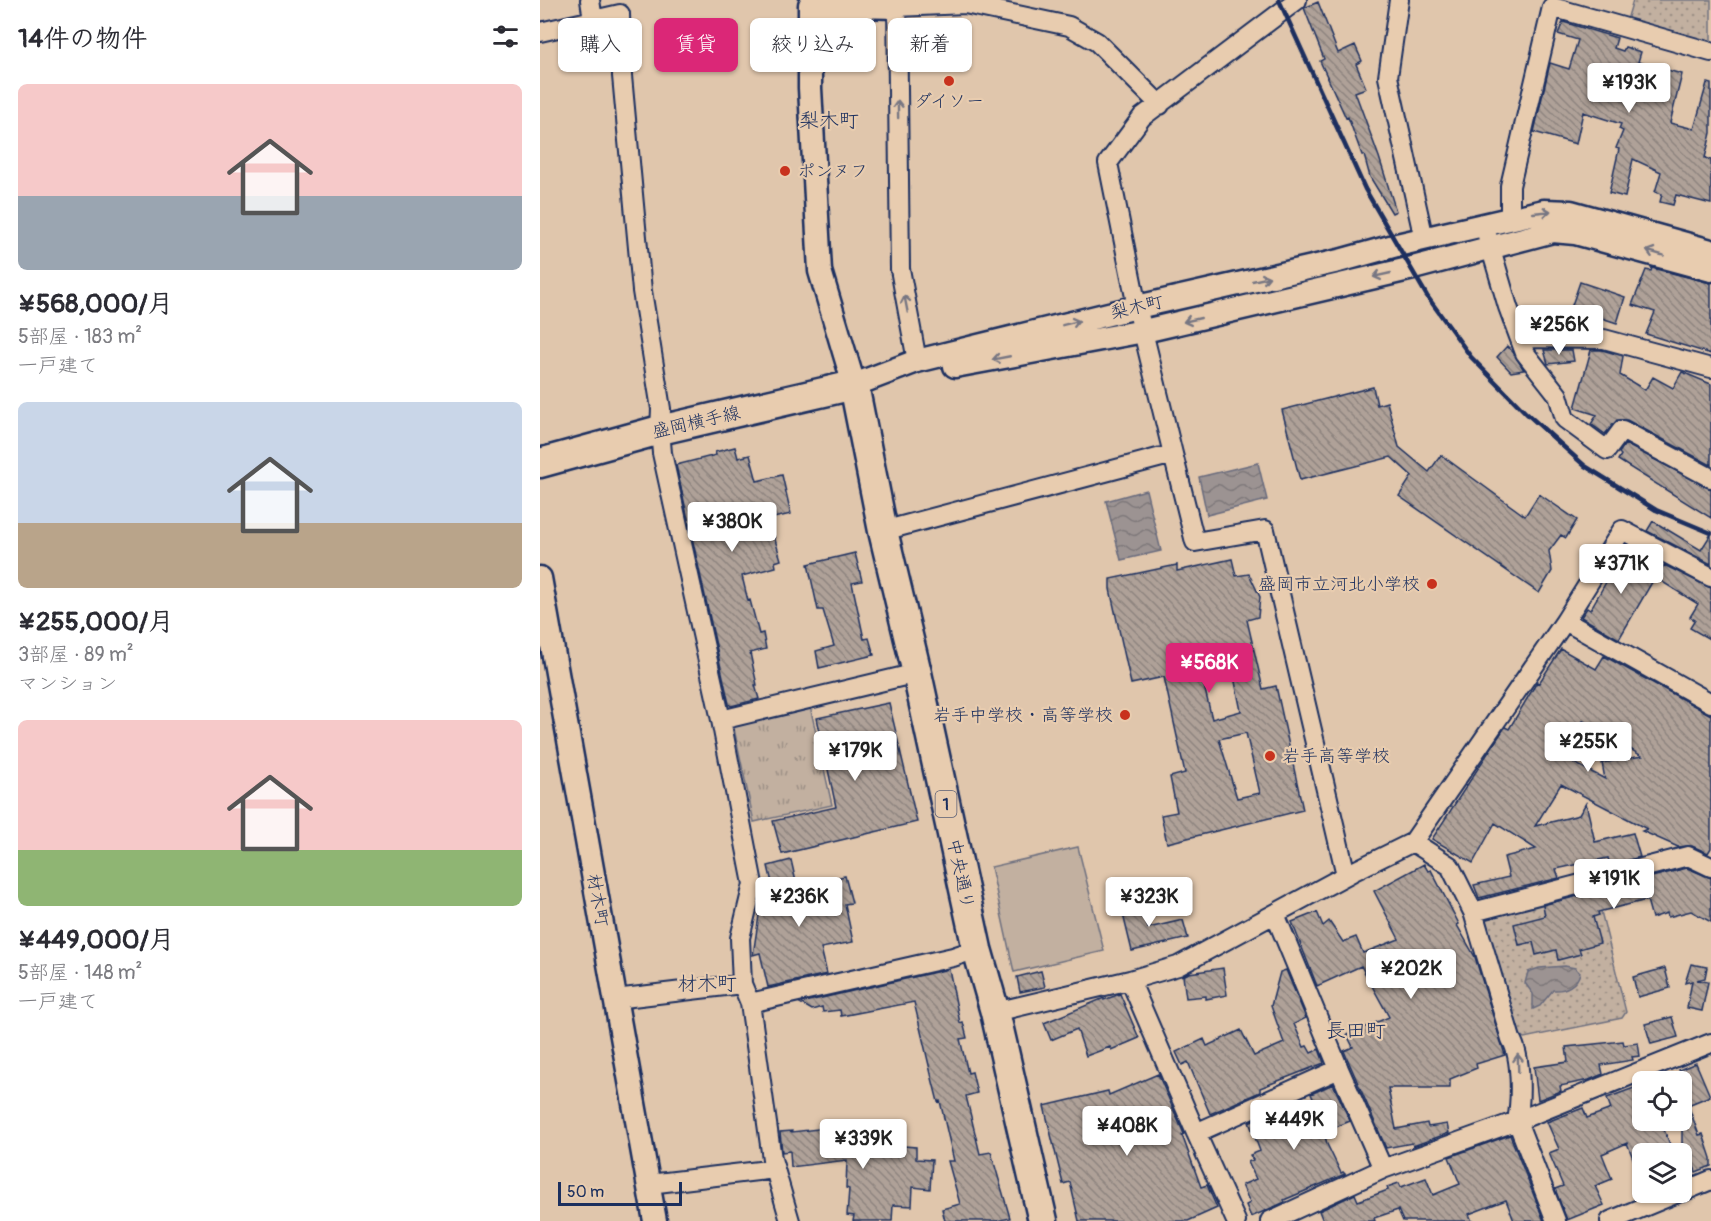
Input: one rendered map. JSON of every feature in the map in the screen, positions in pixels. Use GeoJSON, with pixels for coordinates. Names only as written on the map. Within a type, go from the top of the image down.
{"type":"FeatureCollection","features":[{"type":"Feature","properties":{"kind":"main road","name":"盛岡横手線"},"geometry":{"type":"LineString","coordinates":[[540,463],[660,430],[854,385]]}},
{"type":"Feature","properties":{"kind":"main road","name":"中央通り"},"geometry":{"type":"LineString","coordinates":[[854,385],[883,531],[917,673],[977,949],[995,1012],[1043,1221]]}},
{"type":"Feature","properties":{"kind":"street"},"geometry":{"type":"LineString","coordinates":[[590,0],[593,18]]}},
{"type":"Feature","properties":{"kind":"street"},"geometry":{"type":"LineString","coordinates":[[1297,0],[1142,117],[1108,163],[1137,306],[1195,542],[1265,530],[1346,875]]}},
{"type":"Feature","properties":{"kind":"street"},"geometry":{"type":"LineString","coordinates":[[1397,1],[1388,77],[1424,239]]}},
{"type":"Feature","properties":{"kind":"street"},"geometry":{"type":"LineString","coordinates":[[1160,105],[1097,42],[1069,26],[966,2],[809,3],[810,87],[820,271],[854,385],[1143,331],[1413,268],[1553,231],[1575,233],[1646,250],[1711,270]]}},
{"type":"Feature","properties":{"kind":"street"},"geometry":{"type":"LineString","coordinates":[[897,4],[900,269],[917,361]]}},
{"type":"Feature","properties":{"kind":"street"},"geometry":{"type":"LineString","coordinates":[[1510,218],[1510,186],[1552,7],[1711,52]]}},
{"type":"Feature","properties":{"kind":"street"},"geometry":{"type":"LineString","coordinates":[[602,18],[620,14],[620,18]]}},
{"type":"Feature","properties":{"kind":"street"},"geometry":{"type":"LineString","coordinates":[[540,32],[558,28]]}},
{"type":"Feature","properties":{"kind":"street"},"geometry":{"type":"LineString","coordinates":[[622,72],[642,291],[661,409],[662,453],[721,720],[753,884],[740,939],[742,984],[750,1003],[772,1159],[790,1221]]}},
{"type":"Feature","properties":{"kind":"street","name":"梨木町"},"geometry":{"type":"LineString","coordinates":[[854,385],[917,361],[1137,306],[1340,261],[1544,211],[1571,212],[1711,251]]}},
{"type":"Feature","properties":{"kind":"street"},"geometry":{"type":"LineString","coordinates":[[1484,225],[1508,307],[1525,354],[1558,394],[1565,419],[1607,450],[1622,430],[1711,478]]}},
{"type":"Feature","properties":{"kind":"street"},"geometry":{"type":"LineString","coordinates":[[1521,338],[1604,339],[1711,368]]}},
{"type":"Feature","properties":{"kind":"street"},"geometry":{"type":"LineString","coordinates":[[883,531],[1173,454]]}},
{"type":"Feature","properties":{"kind":"street"},"geometry":{"type":"LineString","coordinates":[[995,1012],[1130,980],[1178,966],[1346,875],[1413,842],[1565,621],[1622,530],[1711,577]]}},
{"type":"Feature","properties":{"kind":"street","name":"材木町"},"geometry":{"type":"LineString","coordinates":[[540,578],[655,1221]]}},
{"type":"Feature","properties":{"kind":"street"},"geometry":{"type":"LineString","coordinates":[[1565,621],[1710,698]]}},
{"type":"Feature","properties":{"kind":"street"},"geometry":{"type":"LineString","coordinates":[[721,720],[917,673]]}},
{"type":"Feature","properties":{"kind":"street"},"geometry":{"type":"LineString","coordinates":[[1413,842],[1450,866],[1473,912],[1511,1039],[1517,1049],[1519,1108],[1517,1121],[1556,1221]]}},
{"type":"Feature","properties":{"kind":"street"},"geometry":{"type":"LineString","coordinates":[[1473,912],[1688,856],[1711,867]]}},
{"type":"Feature","properties":{"kind":"street"},"geometry":{"type":"LineString","coordinates":[[1275,914],[1383,1170]]}},
{"type":"Feature","properties":{"kind":"street"},"geometry":{"type":"LineString","coordinates":[[750,1003],[953,957],[977,949]]}},
{"type":"Feature","properties":{"kind":"street"},"geometry":{"type":"LineString","coordinates":[[1130,980],[1236,1221]]}},
{"type":"Feature","properties":{"kind":"street"},"geometry":{"type":"LineString","coordinates":[[615,999],[742,984]]}},
{"type":"Feature","properties":{"kind":"street"},"geometry":{"type":"LineString","coordinates":[[1270,1221],[1383,1170],[1517,1121],[1711,1043]]}},
{"type":"Feature","properties":{"kind":"street"},"geometry":{"type":"LineString","coordinates":[[1196,1133],[1339,1069]]}},
{"type":"Feature","properties":{"kind":"street"},"geometry":{"type":"LineString","coordinates":[[649,1184],[775,1169]]}},
{"type":"Feature","properties":{"kind":"street"},"geometry":{"type":"LineString","coordinates":[[1692,1188],[1711,1180]]}},
{"type":"Feature","properties":{"kind":"street"},"geometry":{"type":"LineString","coordinates":[[1610,1221],[1654,1203]]}},
{"type":"Feature","properties":{"kind":"green space"},"geometry":{"type":"Polygon","coordinates":[[[1633,0],[1711,0],[1711,45],[1627,20],[1633,0]]]}},
{"type":"Feature","properties":{"kind":"green space"},"geometry":{"type":"Polygon","coordinates":[[[810,706],[832,805],[754,822],[733,724],[810,706]]]}},
{"type":"Feature","properties":{"kind":"green space"},"geometry":{"type":"Polygon","coordinates":[[[1078,847],[1104,951],[1014,972],[991,867],[1078,847]]]}},
{"type":"Feature","properties":{"kind":"green space"},"geometry":{"type":"Polygon","coordinates":[[[1593,889],[1596,891],[1626,1012],[1622,1018],[1524,1038],[1517,1032],[1482,919],[1484,915],[1593,889]]]}},
{"type":"Feature","properties":{"kind":"water"},"geometry":{"type":"Polygon","coordinates":[[[1258,463],[1267,500],[1207,515],[1199,477],[1258,463]]]}},
{"type":"Feature","properties":{"kind":"water"},"geometry":{"type":"Polygon","coordinates":[[[1146,490],[1161,551],[1121,560],[1106,501],[1146,490]]]}},
{"type":"Feature","properties":{"kind":"water"},"geometry":{"type":"Polygon","coordinates":[[[1565,966],[1575,968],[1580,973],[1576,981],[1566,988],[1553,990],[1540,1006],[1533,1009],[1533,994],[1525,983],[1528,972],[1539,968],[1565,966]]]}},
{"type":"Feature","properties":{"kind":"building"},"geometry":{"type":"Polygon","coordinates":[[[1318,2],[1338,53],[1355,45],[1362,61],[1356,64],[1366,88],[1355,92],[1396,211],[1392,213],[1370,177],[1364,155],[1362,155],[1348,117],[1346,118],[1320,61],[1324,59],[1304,8],[1318,2]]]}},
{"type":"Feature","properties":{"kind":"building"},"geometry":{"type":"Polygon","coordinates":[[[1563,22],[1617,38],[1614,48],[1623,51],[1625,47],[1641,52],[1638,62],[1682,74],[1670,123],[1694,129],[1707,83],[1711,84],[1711,133],[1705,158],[1711,160],[1711,204],[1676,195],[1673,205],[1660,202],[1662,194],[1655,192],[1661,172],[1633,159],[1625,197],[1609,193],[1619,149],[1616,148],[1623,131],[1619,129],[1621,124],[1583,112],[1576,144],[1534,132],[1550,63],[1569,69],[1578,40],[1558,34],[1563,22]]]}},
{"type":"Feature","properties":{"kind":"building"},"geometry":{"type":"Polygon","coordinates":[[[1652,268],[1711,283],[1711,354],[1646,334],[1655,312],[1632,305],[1646,270],[1651,271],[1652,268]]]}},
{"type":"Feature","properties":{"kind":"building"},"geometry":{"type":"Polygon","coordinates":[[[1580,282],[1625,297],[1617,323],[1571,308],[1580,282]]]}},
{"type":"Feature","properties":{"kind":"building"},"geometry":{"type":"Polygon","coordinates":[[[1507,346],[1524,370],[1511,372],[1497,357],[1507,346]]]}},
{"type":"Feature","properties":{"kind":"building"},"geometry":{"type":"Polygon","coordinates":[[[1544,350],[1572,350],[1574,361],[1548,364],[1544,350]]]}},
{"type":"Feature","properties":{"kind":"building"},"geometry":{"type":"Polygon","coordinates":[[[1591,350],[1602,350],[1623,356],[1620,375],[1645,390],[1653,377],[1673,388],[1682,372],[1711,384],[1711,465],[1627,420],[1617,420],[1605,434],[1591,424],[1597,415],[1575,408],[1591,350]]]}},
{"type":"Feature","properties":{"kind":"building"},"geometry":{"type":"Polygon","coordinates":[[[1373,387],[1377,405],[1387,402],[1399,447],[1429,472],[1441,455],[1525,516],[1539,494],[1577,520],[1566,538],[1561,535],[1549,551],[1552,571],[1539,593],[1399,496],[1412,476],[1391,457],[1300,480],[1282,410],[1373,387]]]}},
{"type":"Feature","properties":{"kind":"building"},"geometry":{"type":"Polygon","coordinates":[[[1625,444],[1711,489],[1711,518],[1618,460],[1621,455],[1619,453],[1625,444]]]}},
{"type":"Feature","properties":{"kind":"building"},"geometry":{"type":"Polygon","coordinates":[[[735,447],[738,458],[750,455],[757,481],[782,475],[791,514],[769,519],[781,560],[775,562],[776,567],[742,576],[759,634],[763,633],[766,649],[750,653],[759,699],[731,706],[676,465],[716,455],[715,452],[735,447]]]}},
{"type":"Feature","properties":{"kind":"building"},"geometry":{"type":"Polygon","coordinates":[[[1653,521],[1701,550],[1711,534],[1711,564],[1647,531],[1653,521]]]}},
{"type":"Feature","properties":{"kind":"building"},"geometry":{"type":"Polygon","coordinates":[[[1624,551],[1658,572],[1619,639],[1581,617],[1587,608],[1590,610],[1624,551]]]}},
{"type":"Feature","properties":{"kind":"building"},"geometry":{"type":"Polygon","coordinates":[[[855,553],[862,581],[852,583],[864,639],[869,638],[874,655],[819,668],[816,651],[834,646],[823,610],[818,610],[808,564],[855,553]]]}},
{"type":"Feature","properties":{"kind":"building"},"geometry":{"type":"Polygon","coordinates":[[[1232,559],[1236,576],[1249,574],[1260,597],[1258,617],[1247,620],[1263,689],[1276,686],[1303,810],[1167,843],[1161,815],[1177,812],[1170,777],[1185,773],[1164,677],[1131,684],[1110,589],[1110,579],[1177,565],[1177,571],[1232,559]],[[1231,662],[1200,669],[1212,719],[1241,711],[1231,662]],[[1246,733],[1219,739],[1237,798],[1260,793],[1246,733]]]}},
{"type":"Feature","properties":{"kind":"building"},"geometry":{"type":"Polygon","coordinates":[[[1664,565],[1711,588],[1711,640],[1690,628],[1695,620],[1690,617],[1698,604],[1656,578],[1664,565]]]}},
{"type":"Feature","properties":{"kind":"building"},"geometry":{"type":"Polygon","coordinates":[[[1561,649],[1596,669],[1604,656],[1711,715],[1711,848],[1708,853],[1692,846],[1678,847],[1642,831],[1647,829],[1561,784],[1535,826],[1579,815],[1586,803],[1595,842],[1633,833],[1640,857],[1610,865],[1608,858],[1556,869],[1559,878],[1479,898],[1474,885],[1509,877],[1504,857],[1536,849],[1495,823],[1473,863],[1432,839],[1505,727],[1509,729],[1537,682],[1539,683],[1561,649]],[[1583,721],[1561,756],[1605,779],[1602,763],[1642,756],[1583,721]]]}},
{"type":"Feature","properties":{"kind":"building"},"geometry":{"type":"Polygon","coordinates":[[[889,703],[917,822],[782,854],[773,821],[836,807],[817,718],[889,703]]]}},
{"type":"Feature","properties":{"kind":"building"},"geometry":{"type":"Polygon","coordinates":[[[791,860],[802,908],[831,901],[826,880],[845,876],[852,903],[845,904],[853,942],[821,948],[827,974],[768,987],[760,953],[753,955],[760,909],[769,907],[764,890],[773,887],[768,866],[791,860]]]}},
{"type":"Feature","properties":{"kind":"building"},"geometry":{"type":"Polygon","coordinates":[[[1424,864],[1428,871],[1431,870],[1475,957],[1505,1055],[1476,1064],[1477,1068],[1450,1079],[1450,1088],[1388,1088],[1396,1129],[1427,1123],[1428,1127],[1447,1124],[1449,1133],[1413,1146],[1412,1143],[1386,1148],[1344,1051],[1353,1047],[1347,1035],[1389,1017],[1361,966],[1317,986],[1292,922],[1317,912],[1323,926],[1329,921],[1343,942],[1356,937],[1363,953],[1399,939],[1374,891],[1424,864]]]}},
{"type":"Feature","properties":{"kind":"building"},"geometry":{"type":"Polygon","coordinates":[[[1687,868],[1711,878],[1711,922],[1691,911],[1668,917],[1667,913],[1652,918],[1647,900],[1598,912],[1599,915],[1593,917],[1600,943],[1579,949],[1581,954],[1558,960],[1556,950],[1536,955],[1533,942],[1519,945],[1514,924],[1545,916],[1543,905],[1687,868]]]}},
{"type":"Feature","properties":{"kind":"building"},"geometry":{"type":"Polygon","coordinates":[[[1140,897],[1148,928],[1183,920],[1188,938],[1132,951],[1120,902],[1140,897]]]}},
{"type":"Feature","properties":{"kind":"building"},"geometry":{"type":"Polygon","coordinates":[[[1691,964],[1707,967],[1705,978],[1697,980],[1708,982],[1702,1011],[1687,1008],[1692,981],[1685,983],[1691,964]]]}},
{"type":"Feature","properties":{"kind":"building"},"geometry":{"type":"Polygon","coordinates":[[[1223,968],[1227,995],[1206,999],[1206,996],[1186,998],[1183,976],[1223,968]]]}},
{"type":"Feature","properties":{"kind":"building"},"geometry":{"type":"Polygon","coordinates":[[[1665,968],[1670,988],[1638,997],[1633,977],[1665,968]]]}},
{"type":"Feature","properties":{"kind":"building"},"geometry":{"type":"Polygon","coordinates":[[[949,969],[960,1023],[963,1022],[967,1038],[960,1039],[968,1073],[972,1072],[977,1093],[966,1096],[980,1154],[991,1152],[1010,1218],[997,1221],[945,1221],[942,1209],[960,1204],[948,1161],[954,1161],[914,1002],[841,1016],[840,1010],[823,1012],[822,1007],[812,1010],[800,1003],[949,969]]]}},
{"type":"Feature","properties":{"kind":"building"},"geometry":{"type":"Polygon","coordinates":[[[1286,970],[1306,1018],[1294,1024],[1304,1047],[1307,1046],[1311,1053],[1319,1049],[1324,1063],[1260,1088],[1260,1092],[1210,1114],[1188,1062],[1182,1065],[1176,1052],[1204,1039],[1207,1046],[1241,1030],[1254,1056],[1284,1043],[1271,1006],[1280,972],[1286,970]]]}},
{"type":"Feature","properties":{"kind":"building"},"geometry":{"type":"Polygon","coordinates":[[[1041,971],[1045,987],[1020,992],[1017,977],[1041,971]]]}},
{"type":"Feature","properties":{"kind":"building"},"geometry":{"type":"Polygon","coordinates":[[[1120,994],[1139,1038],[1111,1050],[1110,1047],[1086,1056],[1077,1029],[1051,1040],[1044,1023],[1104,998],[1104,1000],[1120,994]]]}},
{"type":"Feature","properties":{"kind":"building"},"geometry":{"type":"Polygon","coordinates":[[[1672,1017],[1678,1037],[1651,1044],[1645,1024],[1672,1017]]]}},
{"type":"Feature","properties":{"kind":"building"},"geometry":{"type":"Polygon","coordinates":[[[1623,1041],[1624,1045],[1638,1043],[1640,1056],[1632,1057],[1633,1060],[1601,1065],[1603,1074],[1589,1080],[1560,1086],[1561,1091],[1538,1100],[1534,1067],[1568,1062],[1566,1047],[1623,1041]]]}},
{"type":"Feature","properties":{"kind":"building"},"geometry":{"type":"Polygon","coordinates":[[[1696,1063],[1710,1096],[1692,1103],[1692,1071],[1679,1070],[1696,1063]]]}},
{"type":"Feature","properties":{"kind":"building"},"geometry":{"type":"Polygon","coordinates":[[[1158,1074],[1184,1134],[1182,1135],[1201,1187],[1207,1185],[1217,1208],[1188,1221],[1079,1221],[1070,1182],[1063,1184],[1044,1106],[1108,1091],[1109,1095],[1158,1074]]]}},
{"type":"Feature","properties":{"kind":"building"},"geometry":{"type":"Polygon","coordinates":[[[1333,1084],[1350,1121],[1324,1132],[1327,1144],[1341,1173],[1345,1174],[1251,1217],[1246,1205],[1250,1203],[1242,1185],[1256,1179],[1248,1162],[1253,1160],[1250,1155],[1260,1151],[1249,1122],[1268,1113],[1269,1115],[1285,1109],[1286,1112],[1314,1101],[1311,1094],[1333,1084]]]}},
{"type":"Feature","properties":{"kind":"building"},"geometry":{"type":"Polygon","coordinates":[[[1632,1089],[1632,1131],[1665,1131],[1669,1143],[1632,1143],[1632,1156],[1627,1143],[1602,1154],[1612,1179],[1595,1186],[1604,1205],[1567,1220],[1555,1189],[1563,1186],[1549,1153],[1559,1149],[1547,1122],[1583,1108],[1587,1118],[1611,1109],[1607,1098],[1632,1089]]]}},
{"type":"Feature","properties":{"kind":"building"},"geometry":{"type":"Polygon","coordinates":[[[1692,1116],[1699,1135],[1703,1134],[1711,1158],[1711,1166],[1696,1172],[1692,1161],[1692,1143],[1682,1143],[1682,1131],[1692,1131],[1692,1116]]]}},
{"type":"Feature","properties":{"kind":"building"},"geometry":{"type":"Polygon","coordinates":[[[844,1126],[845,1136],[850,1136],[851,1142],[916,1147],[916,1159],[932,1160],[930,1189],[913,1187],[912,1206],[893,1205],[892,1221],[853,1221],[854,1216],[847,1215],[849,1189],[846,1188],[847,1160],[791,1167],[790,1151],[782,1152],[780,1132],[844,1126]]]}},
{"type":"Feature","properties":{"kind":"building"},"geometry":{"type":"Polygon","coordinates":[[[1510,1135],[1544,1221],[1514,1221],[1506,1200],[1469,1214],[1472,1221],[1403,1221],[1398,1210],[1374,1218],[1375,1221],[1323,1221],[1319,1211],[1355,1194],[1358,1201],[1388,1190],[1387,1187],[1399,1183],[1401,1187],[1426,1178],[1433,1195],[1460,1184],[1449,1157],[1510,1135]]]}},
{"type":"Feature","properties":{"kind":"railway"},"geometry":{"type":"LineString","coordinates":[[1279,0],[1365,189],[1427,296],[1471,357],[1526,413],[1585,466],[1656,510],[1711,533]]}},
{"type":"Feature","properties":{"kind":"place","name":"ダイソー"},"geometry":{"type":"Point","coordinates":[949,81]}},
{"type":"Feature","properties":{"kind":"place","name":"ポンヌフ"},"geometry":{"type":"Point","coordinates":[785,171]}},
{"type":"Feature","properties":{"kind":"place","name":"盛岡市立河北小学校"},"geometry":{"type":"Point","coordinates":[1432,584]}},
{"type":"Feature","properties":{"kind":"place","name":"岩手中学校・高等学校"},"geometry":{"type":"Point","coordinates":[1125,715]}},
{"type":"Feature","properties":{"kind":"place","name":"岩手高等学校"},"geometry":{"type":"Point","coordinates":[1270,756]}},
{"type":"Feature","properties":{"kind":"district","name":"梨木町"},"geometry":{"type":"Point","coordinates":[829,120]}},
{"type":"Feature","properties":{"kind":"district","name":"材木町"},"geometry":{"type":"Point","coordinates":[707,983]}},
{"type":"Feature","properties":{"kind":"district","name":"長田町"},"geometry":{"type":"Point","coordinates":[1356,1030]}}]}
